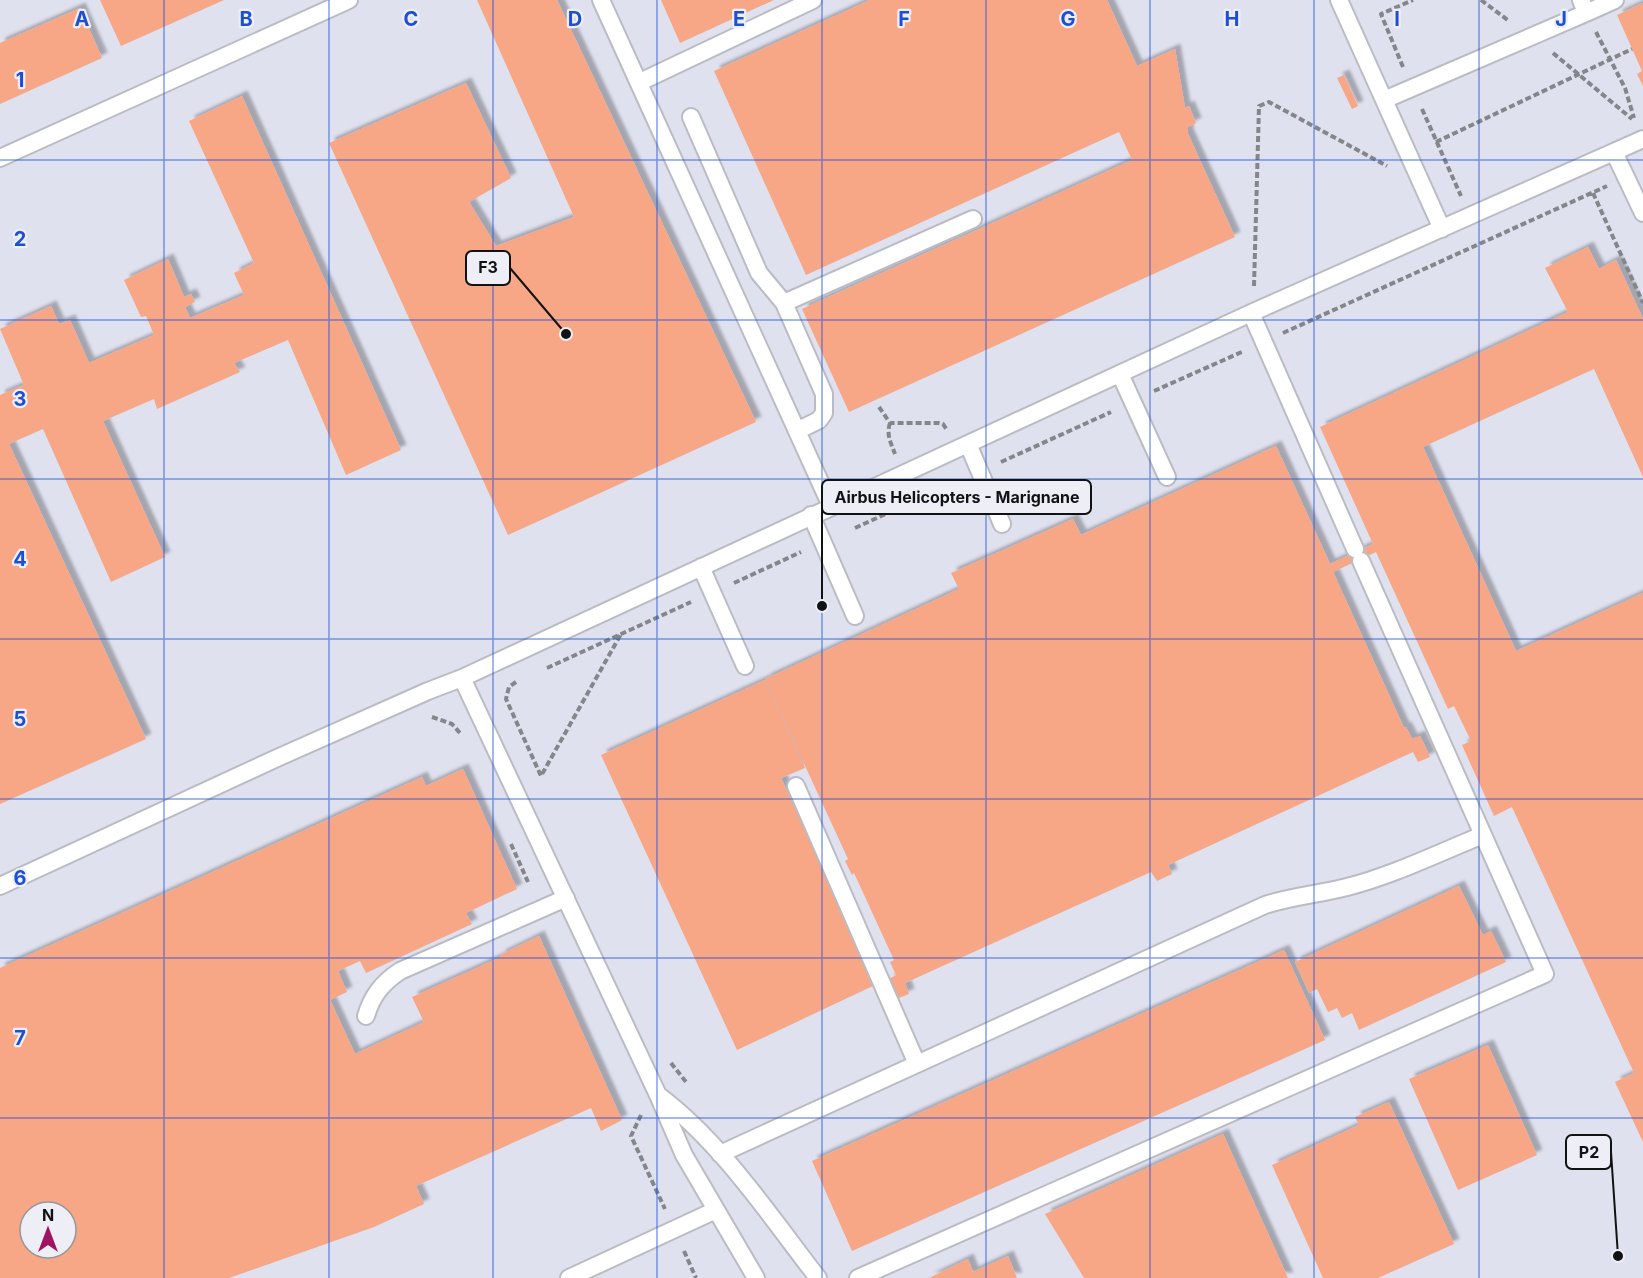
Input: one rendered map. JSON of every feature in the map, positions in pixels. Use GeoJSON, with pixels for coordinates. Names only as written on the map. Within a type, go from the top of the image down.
{"type":"FeatureCollection","features":[{"type":"Feature","properties":{"kind":"lane"},"geometry":{"type":"LineString","coordinates":[[0,158],[349,0]]}},
{"type":"Feature","properties":{"kind":"lane"},"geometry":{"type":"LineString","coordinates":[[601,0],[831,506]]}},
{"type":"Feature","properties":{"kind":"lane"},"geometry":{"type":"LineString","coordinates":[[640,82],[813,0]]}},
{"type":"Feature","properties":{"kind":"lane"},"geometry":{"type":"LineString","coordinates":[[1339,0],[1442,229]]}},
{"type":"Feature","properties":{"kind":"lane"},"geometry":{"type":"LineString","coordinates":[[1384,100],[1584,6],[1614,0]]}},
{"type":"Feature","properties":{"kind":"lane"},"geometry":{"type":"LineString","coordinates":[[691,117],[759,273],[784,303],[824,394],[824,413],[819,420],[797,431]]}},
{"type":"Feature","properties":{"kind":"lane"},"geometry":{"type":"LineString","coordinates":[[0,886],[277,758],[462,678],[1251,313],[1643,139]]}},
{"type":"Feature","properties":{"kind":"lane"},"geometry":{"type":"LineString","coordinates":[[1614,152],[1643,213]]}},
{"type":"Feature","properties":{"kind":"lane"},"geometry":{"type":"LineString","coordinates":[[784,303],[973,219]]}},
{"type":"Feature","properties":{"kind":"lane"},"geometry":{"type":"LineString","coordinates":[[858,1278],[1545,974],[1251,313]]}},
{"type":"Feature","properties":{"kind":"lane"},"geometry":{"type":"LineString","coordinates":[[1120,374],[1167,477]]}},
{"type":"Feature","properties":{"kind":"lane"},"geometry":{"type":"LineString","coordinates":[[968,444],[1002,524]]}},
{"type":"Feature","properties":{"kind":"lane"},"geometry":{"type":"LineString","coordinates":[[811,515],[855,616]]}},
{"type":"Feature","properties":{"kind":"lane"},"geometry":{"type":"LineString","coordinates":[[701,567],[745,666]]}},
{"type":"Feature","properties":{"kind":"lane"},"geometry":{"type":"LineString","coordinates":[[462,678],[658,1095],[674,1136],[756,1278]]}},
{"type":"Feature","properties":{"kind":"lane"},"geometry":{"type":"LineString","coordinates":[[796,786],[917,1064]]}},
{"type":"Feature","properties":{"kind":"lane"},"geometry":{"type":"LineString","coordinates":[[720,1154],[1265,905],[1291,897],[1346,888],[1368,881],[1483,835]]}},
{"type":"Feature","properties":{"kind":"lane"},"geometry":{"type":"LineString","coordinates":[[366,1016],[371,1000],[378,989],[400,971],[566,898]]}},
{"type":"Feature","properties":{"kind":"lane"},"geometry":{"type":"LineString","coordinates":[[658,1095],[694,1125],[720,1154],[818,1278]]}},
{"type":"Feature","properties":{"kind":"lane"},"geometry":{"type":"LineString","coordinates":[[569,1278],[716,1210]]}},
{"type":"Feature","properties":{"kind":"path"},"geometry":{"type":"LineString","coordinates":[[1404,69],[1381,14],[1413,0]]}},
{"type":"Feature","properties":{"kind":"path"},"geometry":{"type":"LineString","coordinates":[[1481,0],[1515,26]]}},
{"type":"Feature","properties":{"kind":"path"},"geometry":{"type":"LineString","coordinates":[[1584,6],[1625,88],[1635,122]]}},
{"type":"Feature","properties":{"kind":"path"},"geometry":{"type":"LineString","coordinates":[[1547,48],[1635,122]]}},
{"type":"Feature","properties":{"kind":"path"},"geometry":{"type":"LineString","coordinates":[[1436,142],[1632,49]]}},
{"type":"Feature","properties":{"kind":"path"},"geometry":{"type":"LineString","coordinates":[[1254,296],[1259,106],[1269,102],[1387,166]]}},
{"type":"Feature","properties":{"kind":"path"},"geometry":{"type":"LineString","coordinates":[[1419,103],[1463,201],[1469,197]]}},
{"type":"Feature","properties":{"kind":"path"},"geometry":{"type":"LineString","coordinates":[[1624,127],[1635,122]]}},
{"type":"Feature","properties":{"kind":"path"},"geometry":{"type":"LineString","coordinates":[[1282,334],[1610,185]]}},
{"type":"Feature","properties":{"kind":"path"},"geometry":{"type":"LineString","coordinates":[[1593,193],[1643,303]]}},
{"type":"Feature","properties":{"kind":"path"},"geometry":{"type":"LineString","coordinates":[[1154,391],[1251,349]]}},
{"type":"Feature","properties":{"kind":"path"},"geometry":{"type":"LineString","coordinates":[[879,407],[890,423],[888,437],[896,458]]}},
{"type":"Feature","properties":{"kind":"path"},"geometry":{"type":"LineString","coordinates":[[994,465],[1117,409]]}},
{"type":"Feature","properties":{"kind":"path"},"geometry":{"type":"LineString","coordinates":[[890,423],[938,423],[946,427],[949,434]]}},
{"type":"Feature","properties":{"kind":"path"},"geometry":{"type":"LineString","coordinates":[[855,528],[962,480]]}},
{"type":"Feature","properties":{"kind":"path"},"geometry":{"type":"LineString","coordinates":[[733,584],[807,550]]}},
{"type":"Feature","properties":{"kind":"path"},"geometry":{"type":"LineString","coordinates":[[545,668],[696,600]]}},
{"type":"Feature","properties":{"kind":"path"},"geometry":{"type":"LineString","coordinates":[[524,678],[509,687],[506,699],[541,776],[621,634]]}},
{"type":"Feature","properties":{"kind":"path"},"geometry":{"type":"LineString","coordinates":[[429,716],[452,724],[461,734]]}},
{"type":"Feature","properties":{"kind":"path"},"geometry":{"type":"LineString","coordinates":[[509,840],[528,882]]}},
{"type":"Feature","properties":{"kind":"path"},"geometry":{"type":"LineString","coordinates":[[642,1112],[631,1136],[696,1278]]}},
{"type":"Feature","properties":{"kind":"shaded area"},"geometry":{"type":"Polygon","coordinates":[[[0,0],[1643,0],[1643,1278],[0,1278],[0,0]]]}},
{"type":"Feature","properties":{"kind":"building"},"geometry":{"type":"Polygon","coordinates":[[[100,0],[224,0],[121,46],[100,0]]]}},
{"type":"Feature","properties":{"kind":"building"},"geometry":{"type":"Polygon","coordinates":[[[477,0],[557,0],[756,422],[508,535],[329,143],[466,83],[511,178],[469,202],[496,246],[574,217],[477,0]]]}},
{"type":"Feature","properties":{"kind":"building"},"geometry":{"type":"Polygon","coordinates":[[[661,0],[774,0],[680,43],[661,0]]]}},
{"type":"Feature","properties":{"kind":"building"},"geometry":{"type":"Polygon","coordinates":[[[870,0],[1107,0],[1137,66],[1175,49],[1185,108],[1189,106],[1196,123],[1188,127],[1188,134],[1235,237],[849,412],[802,309],[1132,160],[1119,132],[806,275],[714,71],[870,0]]]}},
{"type":"Feature","properties":{"kind":"building"},"geometry":{"type":"Polygon","coordinates":[[[1643,3],[1643,86],[1637,74],[1642,71],[1617,15],[1643,3]]]}},
{"type":"Feature","properties":{"kind":"building"},"geometry":{"type":"Polygon","coordinates":[[[80,8],[102,58],[0,104],[0,43],[80,8]]]}},
{"type":"Feature","properties":{"kind":"building"},"geometry":{"type":"Polygon","coordinates":[[[1344,75],[1358,106],[1352,109],[1337,78],[1344,75]]]}},
{"type":"Feature","properties":{"kind":"building"},"geometry":{"type":"Polygon","coordinates":[[[242,96],[401,450],[346,475],[288,340],[234,363],[240,372],[157,409],[154,399],[103,421],[165,557],[111,582],[43,429],[9,444],[146,739],[0,804],[0,395],[24,385],[0,329],[51,306],[59,324],[70,320],[89,363],[154,335],[146,316],[141,317],[124,280],[168,259],[184,297],[191,294],[195,302],[185,307],[190,318],[244,295],[234,273],[254,263],[189,121],[242,96]]]}},
{"type":"Feature","properties":{"kind":"building"},"geometry":{"type":"Polygon","coordinates":[[[1588,247],[1599,269],[1616,260],[1643,319],[1643,477],[1594,369],[1423,447],[1516,651],[1643,593],[1643,1142],[1615,1082],[1634,1073],[1512,807],[1494,816],[1462,745],[1471,741],[1454,706],[1448,709],[1376,552],[1333,572],[1404,728],[1406,727],[1412,739],[1420,736],[1430,757],[1418,762],[1413,752],[1168,865],[1172,874],[1157,881],[1151,872],[905,983],[909,994],[899,998],[889,979],[896,975],[890,962],[894,960],[854,873],[852,875],[845,861],[848,859],[765,679],[959,589],[951,573],[1073,519],[1081,535],[1276,446],[1330,564],[1373,544],[1320,427],[1568,312],[1545,268],[1588,247]]]}},
{"type":"Feature","properties":{"kind":"building"},"geometry":{"type":"Polygon","coordinates":[[[765,680],[805,768],[781,778],[875,985],[737,1050],[601,755],[765,680]]]}},
{"type":"Feature","properties":{"kind":"building"},"geometry":{"type":"Polygon","coordinates":[[[463,769],[517,889],[466,913],[472,924],[366,973],[360,961],[338,971],[347,992],[330,1000],[355,1054],[424,1022],[412,997],[501,957],[500,955],[539,936],[622,1120],[601,1131],[591,1108],[416,1186],[424,1204],[374,1227],[229,1278],[0,1278],[0,968],[422,777],[426,786],[463,769]]]}},
{"type":"Feature","properties":{"kind":"building"},"geometry":{"type":"Polygon","coordinates":[[[1459,886],[1483,935],[1491,931],[1506,962],[1359,1030],[1352,1013],[1342,1018],[1337,1008],[1328,1012],[1317,989],[1309,993],[1295,962],[1459,886]]]}},
{"type":"Feature","properties":{"kind":"building"},"geometry":{"type":"Polygon","coordinates":[[[1284,950],[1325,1040],[852,1251],[812,1161],[1284,950]]]}},
{"type":"Feature","properties":{"kind":"building"},"geometry":{"type":"Polygon","coordinates":[[[1488,1045],[1537,1155],[1458,1190],[1409,1079],[1488,1045]]]}},
{"type":"Feature","properties":{"kind":"building"},"geometry":{"type":"Polygon","coordinates":[[[1389,1102],[1454,1244],[1378,1278],[1323,1278],[1272,1165],[1359,1125],[1355,1117],[1389,1102]]]}},
{"type":"Feature","properties":{"kind":"building"},"geometry":{"type":"Polygon","coordinates":[[[1223,1134],[1288,1278],[1084,1278],[1045,1214],[1223,1134]]]}},
{"type":"Feature","properties":{"kind":"building"},"geometry":{"type":"Polygon","coordinates":[[[1008,1256],[1017,1278],[929,1278],[968,1259],[973,1272],[1008,1256]]]}},
{"type":"Feature","properties":{"kind":"place","name":"F3"},"geometry":{"type":"Point","coordinates":[566,334]}},
{"type":"Feature","properties":{"kind":"place","name":"Airbus Helicopters - Marignane"},"geometry":{"type":"Point","coordinates":[822,606]}},
{"type":"Feature","properties":{"kind":"place","name":"P2"},"geometry":{"type":"Point","coordinates":[1618,1256]}}]}
